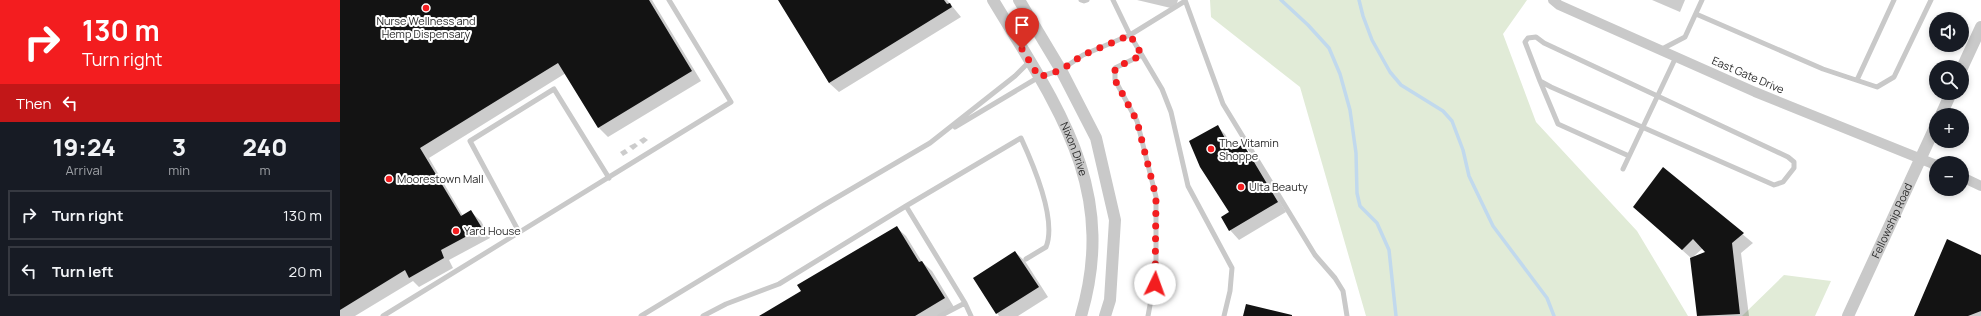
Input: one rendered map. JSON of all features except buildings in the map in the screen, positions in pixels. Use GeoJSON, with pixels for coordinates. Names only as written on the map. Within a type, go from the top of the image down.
{"type":"FeatureCollection","features":[{"type":"Feature","properties":{"kind":"street","name":"Nixon Drive"},"geometry":{"type":"LineString","coordinates":[[993,0],[1030,61],[1063,121],[1074,145],[1089,198],[1092,225],[1092,251],[1090,278],[1081,316]]}},
{"type":"Feature","properties":{"kind":"street","name":"Nixon Drive"},"geometry":{"type":"LineString","coordinates":[[1019,0],[1061,70],[1096,138],[1115,220],[1110,300],[1105,316]]}},
{"type":"Feature","properties":{"kind":"street","name":"East Gate Drive"},"geometry":{"type":"LineString","coordinates":[[1553,0],[1559,5],[1756,92],[1929,162]]}},
{"type":"Feature","properties":{"kind":"street"},"geometry":{"type":"LineString","coordinates":[[1966,60],[1981,27]]}},
{"type":"Feature","properties":{"kind":"street","name":"Fellowship Road"},"geometry":{"type":"LineString","coordinates":[[1848,316],[1929,139]]}},
{"type":"Feature","properties":{"kind":"street"},"geometry":{"type":"LineString","coordinates":[[1969,181],[1981,186]]}},
{"type":"Feature","properties":{"kind":"lane"},"geometry":{"type":"LineString","coordinates":[[383,316],[731,102],[670,0]]}},
{"type":"Feature","properties":{"kind":"lane"},"geometry":{"type":"LineString","coordinates":[[1081,0],[1087,0]]}},
{"type":"Feature","properties":{"kind":"lane"},"geometry":{"type":"LineString","coordinates":[[1113,0],[1130,35],[1162,89],[1171,112],[1188,186],[1232,268],[1230,291],[1224,316]]}},
{"type":"Feature","properties":{"kind":"lane"},"geometry":{"type":"LineString","coordinates":[[641,316],[940,135],[1039,77],[1061,70],[1083,55],[1130,35],[1185,0],[1223,104],[1315,255],[1344,291],[1347,316]]}},
{"type":"Feature","properties":{"kind":"lane"},"geometry":{"type":"LineString","coordinates":[[1661,50],[1685,37],[1702,0]]}},
{"type":"Feature","properties":{"kind":"lane"},"geometry":{"type":"LineString","coordinates":[[1857,80],[1894,0]]}},
{"type":"Feature","properties":{"kind":"lane"},"geometry":{"type":"LineString","coordinates":[[1696,14],[1822,69],[1877,87],[1894,77],[1931,0]]}},
{"type":"Feature","properties":{"kind":"lane"},"geometry":{"type":"LineString","coordinates":[[1540,81],[1774,185],[1783,182],[1794,168],[1794,162],[1788,157],[1544,43],[1536,37],[1528,38],[1525,42],[1540,81],[1558,124],[1629,156]]}},
{"type":"Feature","properties":{"kind":"lane"},"geometry":{"type":"LineString","coordinates":[[1142,55],[1115,68],[1115,80],[1137,121],[1156,197],[1156,273],[1148,316]]}},
{"type":"Feature","properties":{"kind":"lane"},"geometry":{"type":"LineString","coordinates":[[1623,169],[1676,57]]}},
{"type":"Feature","properties":{"kind":"lane"},"geometry":{"type":"LineString","coordinates":[[940,135],[1015,76],[1030,61]]}},
{"type":"Feature","properties":{"kind":"lane"},"geometry":{"type":"LineString","coordinates":[[519,232],[470,141],[554,89],[609,178]]}},
{"type":"Feature","properties":{"kind":"lane"},"geometry":{"type":"LineString","coordinates":[[703,316],[726,304],[779,284],[1021,138],[1039,181],[1049,224],[1046,247],[1026,259]]}},
{"type":"Feature","properties":{"kind":"lane"},"geometry":{"type":"LineString","coordinates":[[906,206],[965,303],[971,316]]}},
{"type":"Feature","properties":{"kind":"lane"},"geometry":{"type":"LineString","coordinates":[[940,316],[965,303]]}},
{"type":"Feature","properties":{"kind":"green space"},"geometry":{"type":"Polygon","coordinates":[[[1210,0],[1527,0],[1503,34],[1536,122],[1637,231],[1688,316],[1366,316],[1300,87],[1211,17],[1210,0]]]}},
{"type":"Feature","properties":{"kind":"green space"},"geometry":{"type":"Polygon","coordinates":[[[1784,275],[1831,281],[1815,316],[1742,316],[1784,275]]]}},
{"type":"Feature","properties":{"kind":"waterway"},"geometry":{"type":"LineString","coordinates":[[1281,0],[1308,25],[1329,48],[1340,74],[1350,110],[1356,153],[1357,193],[1360,206],[1377,223],[1389,250],[1396,316]]}},
{"type":"Feature","properties":{"kind":"waterway"},"geometry":{"type":"LineString","coordinates":[[1359,0],[1372,40],[1390,72],[1401,85],[1443,111],[1452,121],[1463,150],[1469,176],[1493,226],[1547,298],[1554,316]]}},
{"type":"Feature","properties":{"kind":"place","name":"Nurse Wellness and Hemp Dispensary"},"geometry":{"type":"Point","coordinates":[426,8]}},
{"type":"Feature","properties":{"kind":"place","name":"The Vitamin Shoppe"},"geometry":{"type":"Point","coordinates":[1211,149]}},
{"type":"Feature","properties":{"kind":"place","name":"Moorestown Mall"},"geometry":{"type":"Point","coordinates":[389,179]}},
{"type":"Feature","properties":{"kind":"place","name":"Ulta Beauty"},"geometry":{"type":"Point","coordinates":[1241,187]}},
{"type":"Feature","properties":{"kind":"place","name":"Yard House"},"geometry":{"type":"Point","coordinates":[456,231]}},
{"type":"Feature","properties":{"kind":"route"},"geometry":{"type":"LineString","coordinates":[[1022,49],[1039,77],[1061,70],[1083,55],[1130,35],[1140,50],[1142,55],[1115,68],[1115,80],[1137,121],[1156,197],[1155,284]]}}]}
